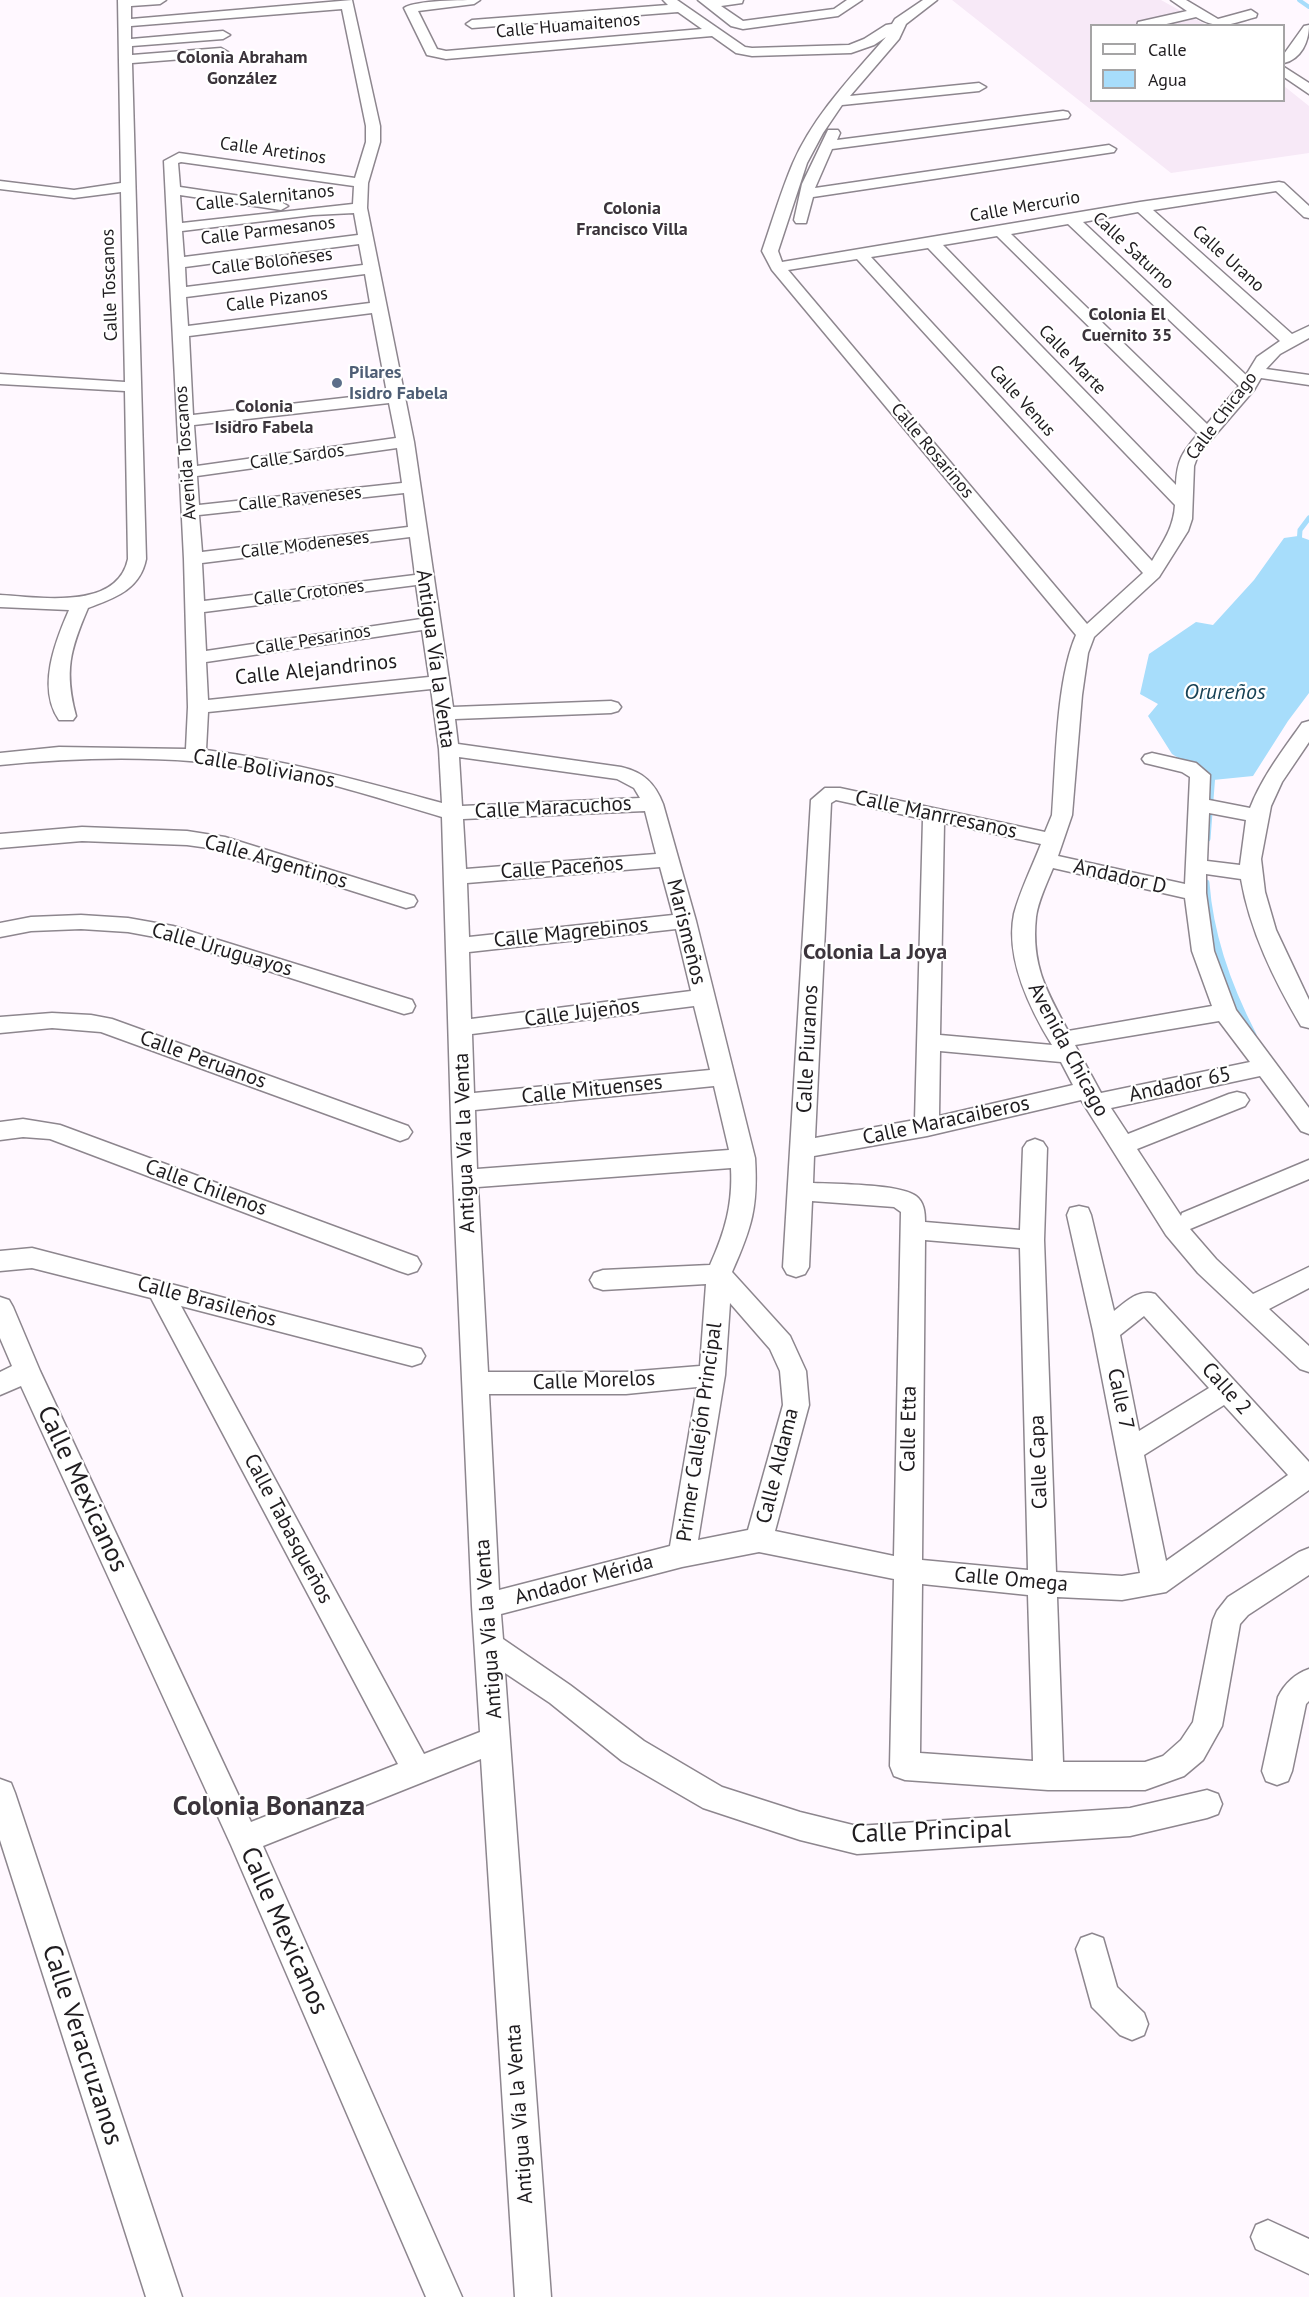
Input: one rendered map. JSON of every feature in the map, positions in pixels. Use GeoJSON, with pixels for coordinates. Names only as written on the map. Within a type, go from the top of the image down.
{"type":"FeatureCollection","features":[{"type":"Feature","properties":{"kind":"street"},"geometry":{"type":"LineString","coordinates":[[124,1],[160,0]]}},
{"type":"Feature","properties":{"kind":"street"},"geometry":{"type":"LineString","coordinates":[[469,0],[477,38],[602,15],[680,8]]}},
{"type":"Feature","properties":{"kind":"street","name":"Calle Huamaitenos"},"geometry":{"type":"LineString","coordinates":[[469,0],[409,9],[432,52],[446,55],[477,38],[712,32]]}},
{"type":"Feature","properties":{"kind":"street"},"geometry":{"type":"LineString","coordinates":[[596,0],[602,15]]}},
{"type":"Feature","properties":{"kind":"street"},"geometry":{"type":"LineString","coordinates":[[669,0],[741,50],[773,52],[851,49],[869,42],[931,0]]}},
{"type":"Feature","properties":{"kind":"street"},"geometry":{"type":"LineString","coordinates":[[707,2],[737,0]]}},
{"type":"Feature","properties":{"kind":"street"},"geometry":{"type":"LineString","coordinates":[[707,2],[736,23],[747,25],[838,12],[855,0]]}},
{"type":"Feature","properties":{"kind":"street","name":"Calle Toscanos"},"geometry":{"type":"LineString","coordinates":[[80,605],[117,590],[128,580],[135,569],[137,559],[124,1]]}},
{"type":"Feature","properties":{"kind":"street"},"geometry":{"type":"LineString","coordinates":[[124,23],[346,2]]}},
{"type":"Feature","properties":{"kind":"street","name":"Antigua Vía la Venta"},"geometry":{"type":"LineString","coordinates":[[346,2],[373,126],[373,142],[361,183],[360,208],[405,442],[449,749],[486,1606],[533,2297]]}},
{"type":"Feature","properties":{"kind":"street"},"geometry":{"type":"LineString","coordinates":[[1179,2],[1200,6],[1219,24],[1251,14]]}},
{"type":"Feature","properties":{"kind":"street"},"geometry":{"type":"LineString","coordinates":[[1146,24],[1200,6]]}},
{"type":"Feature","properties":{"kind":"street"},"geometry":{"type":"LineString","coordinates":[[773,52],[803,17]]}},
{"type":"Feature","properties":{"kind":"street"},"geometry":{"type":"LineString","coordinates":[[777,267],[771,251],[772,243],[807,148],[843,105],[894,36],[900,22]]}},
{"type":"Feature","properties":{"kind":"street"},"geometry":{"type":"LineString","coordinates":[[1285,59],[1291,56],[1309,29]]}},
{"type":"Feature","properties":{"kind":"street"},"geometry":{"type":"LineString","coordinates":[[125,43],[223,35]]}},
{"type":"Feature","properties":{"kind":"street"},"geometry":{"type":"LineString","coordinates":[[124,60],[221,52]]}},
{"type":"Feature","properties":{"kind":"street"},"geometry":{"type":"LineString","coordinates":[[1285,72],[1309,90]]}},
{"type":"Feature","properties":{"kind":"street"},"geometry":{"type":"LineString","coordinates":[[843,105],[979,87]]}},
{"type":"Feature","properties":{"kind":"street"},"geometry":{"type":"LineString","coordinates":[[843,105],[902,108]]}},
{"type":"Feature","properties":{"kind":"street"},"geometry":{"type":"LineString","coordinates":[[801,220],[806,194],[843,105]]}},
{"type":"Feature","properties":{"kind":"street"},"geometry":{"type":"LineString","coordinates":[[826,146],[1063,115]]}},
{"type":"Feature","properties":{"kind":"street"},"geometry":{"type":"LineString","coordinates":[[806,194],[1108,149]]}},
{"type":"Feature","properties":{"kind":"street","name":"Calle Aretinos"},"geometry":{"type":"LineString","coordinates":[[179,157],[361,183]]}},
{"type":"Feature","properties":{"kind":"street","name":"Avenida Toscanos"},"geometry":{"type":"LineString","coordinates":[[179,157],[171,161],[193,559],[198,706],[196,755]]}},
{"type":"Feature","properties":{"kind":"street"},"geometry":{"type":"LineString","coordinates":[[0,185],[74,194],[127,187]]}},
{"type":"Feature","properties":{"kind":"street","name":"Calle Mercurio"},"geometry":{"type":"LineString","coordinates":[[777,267],[861,255],[1140,206],[1279,186],[1309,214]]}},
{"type":"Feature","properties":{"kind":"street"},"geometry":{"type":"LineString","coordinates":[[172,190],[313,211]]}},
{"type":"Feature","properties":{"kind":"street","name":"Calle Urano"},"geometry":{"type":"LineString","coordinates":[[1140,206],[1290,341]]}},
{"type":"Feature","properties":{"kind":"street","name":"Calle Salernitanos"},"geometry":{"type":"LineString","coordinates":[[174,228],[313,211],[360,208]]}},
{"type":"Feature","properties":{"kind":"street","name":"Calle Saturno"},"geometry":{"type":"LineString","coordinates":[[1070,218],[1251,379]]}},
{"type":"Feature","properties":{"kind":"street"},"geometry":{"type":"LineString","coordinates":[[1000,231],[1207,433]]}},
{"type":"Feature","properties":{"kind":"street","name":"Calle Parmesanos"},"geometry":{"type":"LineString","coordinates":[[176,263],[365,239]]}},
{"type":"Feature","properties":{"kind":"street","name":"Calle Marte"},"geometry":{"type":"LineString","coordinates":[[932,243],[1184,504]]}},
{"type":"Feature","properties":{"kind":"street","name":"Calle Venus"},"geometry":{"type":"LineString","coordinates":[[861,255],[1153,573]]}},
{"type":"Feature","properties":{"kind":"street","name":"Calle Rosarinos"},"geometry":{"type":"LineString","coordinates":[[777,267],[1086,635]]}},
{"type":"Feature","properties":{"kind":"street","name":"Calle Boloñeses"},"geometry":{"type":"LineString","coordinates":[[177,293],[372,269]]}},
{"type":"Feature","properties":{"kind":"street","name":"Calle Pizanos"},"geometry":{"type":"LineString","coordinates":[[179,332],[380,307]]}},
{"type":"Feature","properties":{"kind":"street","name":"Calle Chicago"},"geometry":{"type":"LineString","coordinates":[[1086,635],[1153,573],[1179,531],[1183,519],[1185,466],[1190,454],[1251,379],[1263,360],[1309,331]]}},
{"type":"Feature","properties":{"kind":"street"},"geometry":{"type":"LineString","coordinates":[[0,379],[133,387]]}},
{"type":"Feature","properties":{"kind":"street"},"geometry":{"type":"LineString","coordinates":[[1251,379],[1309,380]]}},
{"type":"Feature","properties":{"kind":"street"},"geometry":{"type":"LineString","coordinates":[[184,421],[397,397]]}},
{"type":"Feature","properties":{"kind":"street","name":"Calle Sardos"},"geometry":{"type":"LineString","coordinates":[[189,472],[405,442]]}},
{"type":"Feature","properties":{"kind":"street","name":"Calle Raveneses"},"geometry":{"type":"LineString","coordinates":[[190,511],[411,487]]}},
{"type":"Feature","properties":{"kind":"street","name":"Calle Modeneses"},"geometry":{"type":"LineString","coordinates":[[193,559],[418,531]]}},
{"type":"Feature","properties":{"kind":"street","name":"Calle Crotones"},"geometry":{"type":"LineString","coordinates":[[194,608],[423,579]]}},
{"type":"Feature","properties":{"kind":"street"},"geometry":{"type":"LineString","coordinates":[[0,601],[80,605],[60,654],[57,674],[58,690],[66,716]]}},
{"type":"Feature","properties":{"kind":"street","name":"Calle Pesarinos"},"geometry":{"type":"LineString","coordinates":[[196,658],[430,623]]}},
{"type":"Feature","properties":{"kind":"street","name":"Avenida Chicago"},"geometry":{"type":"LineString","coordinates":[[1086,635],[1078,652],[1075,672],[1062,815],[1025,915],[1023,939],[1030,980],[1091,1097],[1175,1228],[1207,1266],[1309,1362]]}},
{"type":"Feature","properties":{"kind":"street","name":"Calle Alejandrinos"},"geometry":{"type":"LineString","coordinates":[[198,706],[439,682]]}},
{"type":"Feature","properties":{"kind":"street"},"geometry":{"type":"LineString","coordinates":[[444,713],[611,707]]}},
{"type":"Feature","properties":{"kind":"street"},"geometry":{"type":"LineString","coordinates":[[1309,727],[1271,787],[1256,816],[1250,872],[1262,917],[1282,973],[1309,1020]]}},
{"type":"Feature","properties":{"kind":"street","name":"Marismeños"},"geometry":{"type":"LineString","coordinates":[[449,749],[621,773],[636,778],[648,789],[685,921],[743,1158],[745,1194],[737,1233],[719,1274]]}},
{"type":"Feature","properties":{"kind":"street","name":"Calle Bolivianos"},"geometry":{"type":"LineString","coordinates":[[0,759],[59,753],[196,755],[266,765],[340,781],[452,813]]}},
{"type":"Feature","properties":{"kind":"street"},"geometry":{"type":"LineString","coordinates":[[1152,759],[1190,767],[1200,775],[1195,893],[1203,951],[1225,1012],[1309,1125]]}},
{"type":"Feature","properties":{"kind":"street","name":"Calle Manrresanos"},"geometry":{"type":"LineString","coordinates":[[821,800],[831,794],[840,794],[934,813],[1049,850]]}},
{"type":"Feature","properties":{"kind":"street","name":"Calle Piuranos"},"geometry":{"type":"LineString","coordinates":[[796,1267],[821,800]]}},
{"type":"Feature","properties":{"kind":"street","name":"Calle Maracuchos"},"geometry":{"type":"LineString","coordinates":[[452,813],[653,804]]}},
{"type":"Feature","properties":{"kind":"street"},"geometry":{"type":"LineString","coordinates":[[1199,804],[1256,816]]}},
{"type":"Feature","properties":{"kind":"street"},"geometry":{"type":"LineString","coordinates":[[927,1127],[934,813]]}},
{"type":"Feature","properties":{"kind":"street","name":"Calle Argentinos"},"geometry":{"type":"LineString","coordinates":[[0,841],[82,834],[187,838],[225,844],[406,901]]}},
{"type":"Feature","properties":{"kind":"street","name":"Andador D"},"geometry":{"type":"LineString","coordinates":[[1049,850],[1195,893]]}},
{"type":"Feature","properties":{"kind":"street","name":"Calle Paceños"},"geometry":{"type":"LineString","coordinates":[[456,877],[668,860]]}},
{"type":"Feature","properties":{"kind":"street"},"geometry":{"type":"LineString","coordinates":[[1197,866],[1250,872]]}},
{"type":"Feature","properties":{"kind":"street","name":"Calle Magrebinos"},"geometry":{"type":"LineString","coordinates":[[458,946],[685,921]]}},
{"type":"Feature","properties":{"kind":"street","name":"Calle Uruguayos"},"geometry":{"type":"LineString","coordinates":[[0,930],[31,924],[81,922],[128,925],[173,933],[404,1006]]}},
{"type":"Feature","properties":{"kind":"street","name":"Calle Jujeños"},"geometry":{"type":"LineString","coordinates":[[460,1028],[703,997]]}},
{"type":"Feature","properties":{"kind":"street"},"geometry":{"type":"LineString","coordinates":[[928,1042],[1064,1047],[1225,1012]]}},
{"type":"Feature","properties":{"kind":"street","name":"Calle Peruanos"},"geometry":{"type":"LineString","coordinates":[[0,1025],[38,1020],[74,1019],[104,1024],[400,1132]]}},
{"type":"Feature","properties":{"kind":"street","name":"Andador 65"},"geometry":{"type":"LineString","coordinates":[[1091,1097],[1265,1067]]}},
{"type":"Feature","properties":{"kind":"street","name":"Calle Mituenses"},"geometry":{"type":"LineString","coordinates":[[463,1103],[722,1077]]}},
{"type":"Feature","properties":{"kind":"street","name":"Calle Maracaiberos"},"geometry":{"type":"LineString","coordinates":[[803,1149],[1091,1097]]}},
{"type":"Feature","properties":{"kind":"street"},"geometry":{"type":"LineString","coordinates":[[1122,1146],[1237,1100]]}},
{"type":"Feature","properties":{"kind":"street","name":"Calle Chilenos"},"geometry":{"type":"LineString","coordinates":[[0,1131],[22,1128],[52,1131],[408,1264]]}},
{"type":"Feature","properties":{"kind":"street","name":"Calle Capa"},"geometry":{"type":"LineString","coordinates":[[1035,1148],[1032,1239],[1048,1776]]}},
{"type":"Feature","properties":{"kind":"street"},"geometry":{"type":"LineString","coordinates":[[466,1179],[743,1158]]}},
{"type":"Feature","properties":{"kind":"street"},"geometry":{"type":"LineString","coordinates":[[1191,1220],[1309,1169]]}},
{"type":"Feature","properties":{"kind":"street","name":"Calle Etta"},"geometry":{"type":"LineString","coordinates":[[801,1191],[895,1198],[907,1202],[913,1210],[906,1570],[905,1766],[1048,1776]]}},
{"type":"Feature","properties":{"kind":"street","name":"Calle 7"},"geometry":{"type":"LineString","coordinates":[[1079,1215],[1106,1330],[1156,1583]]}},
{"type":"Feature","properties":{"kind":"street"},"geometry":{"type":"LineString","coordinates":[[914,1230],[1032,1239]]}},
{"type":"Feature","properties":{"kind":"street","name":"Calle Brasileños"},"geometry":{"type":"LineString","coordinates":[[0,1261],[32,1258],[412,1356]]}},
{"type":"Feature","properties":{"kind":"street"},"geometry":{"type":"LineString","coordinates":[[603,1281],[719,1274]]}},
{"type":"Feature","properties":{"kind":"street","name":"Primer Callejón Principal"},"geometry":{"type":"LineString","coordinates":[[682,1555],[712,1376],[719,1274]]}},
{"type":"Feature","properties":{"kind":"street","name":"Calle Aldama"},"geometry":{"type":"LineString","coordinates":[[719,1274],[781,1343],[793,1371],[796,1405],[759,1540]]}},
{"type":"Feature","properties":{"kind":"street"},"geometry":{"type":"LineString","coordinates":[[1251,1306],[1309,1277]]}},
{"type":"Feature","properties":{"kind":"street","name":"Calle Tabasqueños"},"geometry":{"type":"LineString","coordinates":[[159,1290],[416,1769]]}},
{"type":"Feature","properties":{"kind":"street","name":"Calle 2"},"geometry":{"type":"LineString","coordinates":[[1106,1330],[1146,1301],[1307,1476]]}},
{"type":"Feature","properties":{"kind":"street","name":"Calle Mexicanos"},"geometry":{"type":"LineString","coordinates":[[0,1307],[13,1377],[244,1839],[444,2297]]}},
{"type":"Feature","properties":{"kind":"street","name":"Calle Morelos"},"geometry":{"type":"LineString","coordinates":[[475,1383],[626,1383],[712,1376]]}},
{"type":"Feature","properties":{"kind":"street"},"geometry":{"type":"LineString","coordinates":[[1130,1450],[1227,1390]]}},
{"type":"Feature","properties":{"kind":"street","name":"Calle Omega"},"geometry":{"type":"LineString","coordinates":[[682,1555],[759,1540],[906,1570],[1042,1584],[1122,1588],[1156,1583],[1307,1476]]}},
{"type":"Feature","properties":{"kind":"street","name":"Andador Mérida"},"geometry":{"type":"LineString","coordinates":[[486,1606],[682,1555]]}},
{"type":"Feature","properties":{"kind":"street"},"geometry":{"type":"LineString","coordinates":[[1048,1776],[1145,1776],[1173,1766],[1191,1750],[1207,1726],[1227,1620],[1238,1606],[1309,1560]]}},
{"type":"Feature","properties":{"kind":"street","name":"Calle Principal"},"geometry":{"type":"LineString","coordinates":[[489,1646],[560,1694],[633,1751],[714,1798],[800,1826],[857,1840],[1131,1822],[1207,1804]]}},
{"type":"Feature","properties":{"kind":"street"},"geometry":{"type":"LineString","coordinates":[[1277,1771],[1293,1697],[1309,1683]]}},
{"type":"Feature","properties":{"kind":"street"},"geometry":{"type":"LineString","coordinates":[[244,1839],[496,1738]]}},
{"type":"Feature","properties":{"kind":"street","name":"Calle Veracruzanos"},"geometry":{"type":"LineString","coordinates":[[0,1793],[164,2297]]}},
{"type":"Feature","properties":{"kind":"street"},"geometry":{"type":"LineString","coordinates":[[1092,1948],[1103,1996],[1132,2024]]}},
{"type":"Feature","properties":{"kind":"street"},"geometry":{"type":"LineString","coordinates":[[1268,2236],[1309,2257]]}},
{"type":"Feature","properties":{"kind":"shaded area"},"geometry":{"type":"Polygon","coordinates":[[[952,0],[1161,0],[1204,24],[1090,24],[1090,102],[1285,102],[1285,87],[1309,106],[1309,153],[1171,173],[952,0]]]}},
{"type":"Feature","properties":{"kind":"water","name":"Orureños"},"geometry":{"type":"Polygon","coordinates":[[[1298,536],[1309,540],[1309,693],[1253,776],[1213,780],[1172,754],[1148,716],[1158,704],[1140,694],[1149,654],[1196,622],[1213,625],[1254,580],[1284,538],[1298,536]]]}},
{"type":"Feature","properties":{"kind":"waterway"},"geometry":{"type":"LineString","coordinates":[[1299,0],[1309,7]]}},
{"type":"Feature","properties":{"kind":"waterway"},"geometry":{"type":"LineString","coordinates":[[1299,544],[1300,530],[1309,518]]}},
{"type":"Feature","properties":{"kind":"waterway"},"geometry":{"type":"LineString","coordinates":[[1208,839],[1213,773]]}},
{"type":"Feature","properties":{"kind":"waterway"},"geometry":{"type":"LineString","coordinates":[[1206,883],[1216,943],[1228,980],[1253,1035]]}},
{"type":"Feature","properties":{"kind":"place","name":"Pilares Isidro Fabela"},"geometry":{"type":"Point","coordinates":[337,383]}},
{"type":"Feature","properties":{"kind":"district","name":"Colonia Abraham González"},"geometry":{"type":"Point","coordinates":[242,68]}},
{"type":"Feature","properties":{"kind":"district","name":"Colonia Francisco Villa"},"geometry":{"type":"Point","coordinates":[632,219]}},
{"type":"Feature","properties":{"kind":"district","name":"Colonia El Cuernito 35"},"geometry":{"type":"Point","coordinates":[1127,325]}},
{"type":"Feature","properties":{"kind":"district","name":"Colonia Isidro Fabela"},"geometry":{"type":"Point","coordinates":[264,417]}},
{"type":"Feature","properties":{"kind":"district","name":"Colonia La Joya"},"geometry":{"type":"Point","coordinates":[875,953]}},
{"type":"Feature","properties":{"kind":"district","name":"Colonia Bonanza"},"geometry":{"type":"Point","coordinates":[269,1807]}}]}
